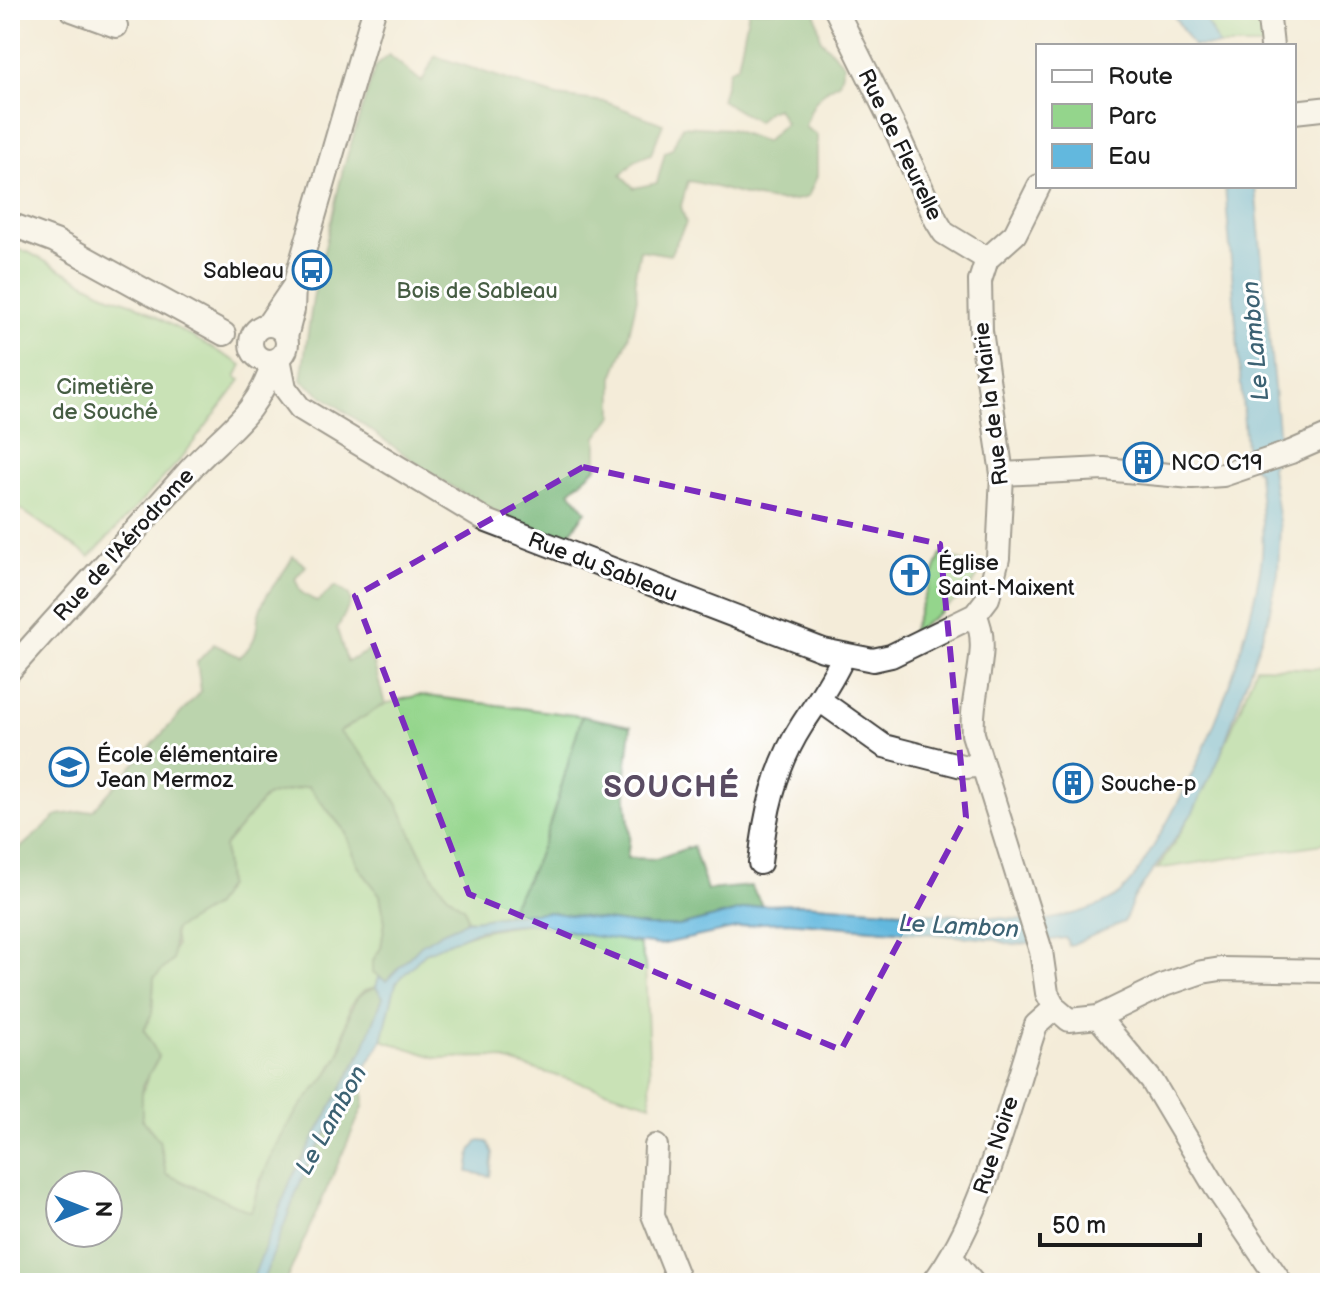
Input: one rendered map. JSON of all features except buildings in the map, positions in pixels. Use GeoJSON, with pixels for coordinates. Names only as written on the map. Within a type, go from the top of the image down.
{"type":"FeatureCollection","features":[{"type":"Feature","properties":{"kind":"street"},"geometry":{"type":"LineString","coordinates":[[72,10],[116,26]]}},
{"type":"Feature","properties":{"kind":"street","name":"Rue de l'Aérodrome"},"geometry":{"type":"LineString","coordinates":[[10,670],[204,453],[250,390],[267,345],[293,310],[294,286],[374,10]]}},
{"type":"Feature","properties":{"kind":"street","name":"Rue de Fleurelle"},"geometry":{"type":"LineString","coordinates":[[836,10],[936,220],[944,233],[987,259]]}},
{"type":"Feature","properties":{"kind":"street"},"geometry":{"type":"LineString","coordinates":[[1268,10],[1272,44]]}},
{"type":"Feature","properties":{"kind":"street"},"geometry":{"type":"LineString","coordinates":[[1296,112],[1330,108]]}},
{"type":"Feature","properties":{"kind":"street"},"geometry":{"type":"LineString","coordinates":[[987,259],[1015,234],[1038,188]]}},
{"type":"Feature","properties":{"kind":"street"},"geometry":{"type":"LineString","coordinates":[[10,224],[55,241],[224,334],[267,345]]}},
{"type":"Feature","properties":{"kind":"street","name":"Rue de la Mairie"},"geometry":{"type":"LineString","coordinates":[[975,615],[994,583],[1002,474],[981,331],[980,281],[987,259]]}},
{"type":"Feature","properties":{"kind":"street","name":"Rue du Sableau"},"geometry":{"type":"LineString","coordinates":[[267,345],[285,388],[300,408],[487,521],[570,555],[844,655],[873,660],[891,656],[975,615]]}},
{"type":"Feature","properties":{"kind":"street"},"geometry":{"type":"LineString","coordinates":[[1002,474],[1104,469],[1192,477],[1244,470],[1330,435]]}},
{"type":"Feature","properties":{"kind":"street"},"geometry":{"type":"LineString","coordinates":[[975,615],[983,630],[983,647],[971,709],[981,765],[1041,951],[1047,993],[1055,1008],[1069,1020],[1098,1017],[1164,985],[1221,969],[1330,971]]}},
{"type":"Feature","properties":{"kind":"street"},"geometry":{"type":"LineString","coordinates":[[760,863],[769,798],[802,726],[821,701],[844,655]]}},
{"type":"Feature","properties":{"kind":"street"},"geometry":{"type":"LineString","coordinates":[[821,701],[884,746],[966,767],[981,765]]}},
{"type":"Feature","properties":{"kind":"street","name":"Rue Noire"},"geometry":{"type":"LineString","coordinates":[[933,1283],[952,1258],[969,1224],[1036,1025],[1055,1008]]}},
{"type":"Feature","properties":{"kind":"street"},"geometry":{"type":"LineString","coordinates":[[1098,1017],[1152,1081],[1216,1188],[1281,1283]]}},
{"type":"Feature","properties":{"kind":"street"},"geometry":{"type":"LineString","coordinates":[[656,1146],[653,1215],[680,1283]]}},
{"type":"Feature","properties":{"kind":"street"},"geometry":{"type":"LineString","coordinates":[[952,1258],[973,1283]]}},
{"type":"Feature","properties":{"kind":"highlighted area"},"geometry":{"type":"Polygon","coordinates":[[[583,467],[940,544],[966,817],[841,1050],[469,894],[355,596],[583,467]]]}},
{"type":"Feature","properties":{"kind":"green space","name":"Bois de Sableau"},"geometry":{"type":"Polygon","coordinates":[[[749,10],[815,10],[821,40],[844,64],[839,83],[817,100],[805,127],[817,135],[817,176],[808,197],[778,201],[688,181],[681,206],[686,223],[670,255],[640,250],[635,275],[637,298],[628,339],[613,377],[613,416],[597,437],[597,467],[570,491],[586,511],[565,540],[495,513],[433,475],[301,380],[313,298],[343,169],[375,67],[389,55],[422,82],[435,56],[557,96],[606,102],[663,124],[651,154],[636,160],[621,175],[634,188],[657,183],[665,152],[672,149],[682,126],[730,129],[765,142],[785,123],[777,108],[768,111],[757,122],[721,100],[729,70],[738,65],[749,10]]]}},
{"type":"Feature","properties":{"kind":"green space"},"geometry":{"type":"Polygon","coordinates":[[[1200,10],[1260,10],[1263,44],[1218,44],[1200,10]]]}},
{"type":"Feature","properties":{"kind":"green space","name":"Cimetière de Souché"},"geometry":{"type":"Polygon","coordinates":[[[10,247],[28,252],[110,296],[134,304],[242,365],[236,377],[241,380],[180,460],[90,557],[10,502],[10,247]]]}},
{"type":"Feature","properties":{"kind":"green space"},"geometry":{"type":"Polygon","coordinates":[[[941,554],[983,568],[968,591],[910,635],[941,554]]]}},
{"type":"Feature","properties":{"kind":"green space"},"geometry":{"type":"Polygon","coordinates":[[[293,556],[306,566],[295,579],[301,592],[317,602],[335,586],[349,595],[351,602],[337,629],[347,662],[370,650],[385,704],[339,732],[364,757],[385,785],[433,876],[453,900],[465,908],[467,921],[421,945],[386,981],[373,972],[373,960],[381,948],[385,922],[380,895],[358,866],[345,831],[308,786],[266,796],[224,846],[227,885],[214,906],[174,930],[173,960],[154,978],[152,1013],[144,1030],[159,1057],[142,1086],[142,1119],[159,1140],[166,1174],[251,1212],[281,1139],[300,1108],[337,1060],[353,1004],[366,991],[376,987],[383,997],[363,1050],[291,1180],[251,1283],[15,1283],[10,1276],[10,857],[58,815],[93,810],[201,691],[197,662],[214,644],[240,657],[247,649],[255,637],[265,598],[293,556]]]}},
{"type":"Feature","properties":{"kind":"green space"},"geometry":{"type":"Polygon","coordinates":[[[1256,667],[1330,669],[1330,843],[1157,869],[1213,771],[1256,667]]]}},
{"type":"Feature","properties":{"kind":"green space"},"geometry":{"type":"Polygon","coordinates":[[[419,695],[582,716],[542,845],[520,893],[505,915],[467,921],[464,908],[452,900],[433,876],[385,785],[338,732],[385,704],[419,695]]]}},
{"type":"Feature","properties":{"kind":"green space"},"geometry":{"type":"Polygon","coordinates":[[[582,716],[631,726],[625,783],[630,834],[627,858],[656,859],[693,846],[707,890],[751,886],[762,905],[679,926],[647,926],[548,912],[505,915],[520,893],[542,845],[582,716]]]}},
{"type":"Feature","properties":{"kind":"green space"},"geometry":{"type":"Polygon","coordinates":[[[308,786],[345,831],[358,866],[380,895],[385,922],[381,948],[373,960],[373,972],[379,977],[376,987],[364,990],[350,1005],[339,1055],[259,1182],[251,1213],[166,1174],[159,1142],[142,1118],[142,1094],[153,1054],[144,1030],[152,1013],[154,977],[176,946],[174,930],[214,906],[227,885],[224,846],[266,796],[308,786]]]}},
{"type":"Feature","properties":{"kind":"green space"},"geometry":{"type":"Polygon","coordinates":[[[535,923],[639,944],[645,964],[651,1104],[494,1057],[438,1058],[382,1040],[396,984],[405,969],[420,957],[457,938],[535,923]]]}},
{"type":"Feature","properties":{"kind":"green space"},"geometry":{"type":"Polygon","coordinates":[[[363,1076],[364,1105],[285,1283],[262,1283],[306,1167],[363,1076]]]}},
{"type":"Feature","properties":{"kind":"water"},"geometry":{"type":"Polygon","coordinates":[[[1170,10],[1200,10],[1218,44],[1192,44],[1170,10]]]}},
{"type":"Feature","properties":{"kind":"water","name":"Le Lambon"},"geometry":{"type":"Polygon","coordinates":[[[1225,188],[1255,188],[1280,451],[1271,467],[1280,529],[1278,574],[1268,619],[1219,759],[1193,812],[1134,898],[1124,922],[1069,946],[1066,938],[1013,945],[992,939],[787,922],[760,923],[659,945],[591,936],[535,923],[478,930],[425,953],[396,983],[382,1040],[306,1167],[262,1283],[251,1283],[291,1180],[363,1050],[383,997],[376,987],[379,977],[386,981],[421,945],[442,932],[467,921],[548,912],[647,926],[679,926],[762,905],[803,904],[1042,921],[1078,913],[1112,899],[1137,873],[1174,811],[1206,745],[1243,641],[1262,558],[1258,472],[1247,461],[1225,188]]]}},
{"type":"Feature","properties":{"kind":"water"},"geometry":{"type":"Polygon","coordinates":[[[478,1141],[488,1142],[493,1153],[490,1176],[468,1172],[471,1151],[478,1141]]]}},
{"type":"Feature","properties":{"kind":"place","name":"Sableau"},"geometry":{"type":"Point","coordinates":[312,270]}},
{"type":"Feature","properties":{"kind":"place","name":"NCO C19"},"geometry":{"type":"Point","coordinates":[1143,462]}},
{"type":"Feature","properties":{"kind":"place","name":"Église Saint-Maixent"},"geometry":{"type":"Point","coordinates":[910,575]}},
{"type":"Feature","properties":{"kind":"place","name":"École élémentaire Jean Mermoz"},"geometry":{"type":"Point","coordinates":[69,767]}},
{"type":"Feature","properties":{"kind":"place","name":"Souche-p"},"geometry":{"type":"Point","coordinates":[1073,783]}},
{"type":"Feature","properties":{"kind":"district","name":"SOUCHÉ"},"geometry":{"type":"Point","coordinates":[672,787]}}]}
